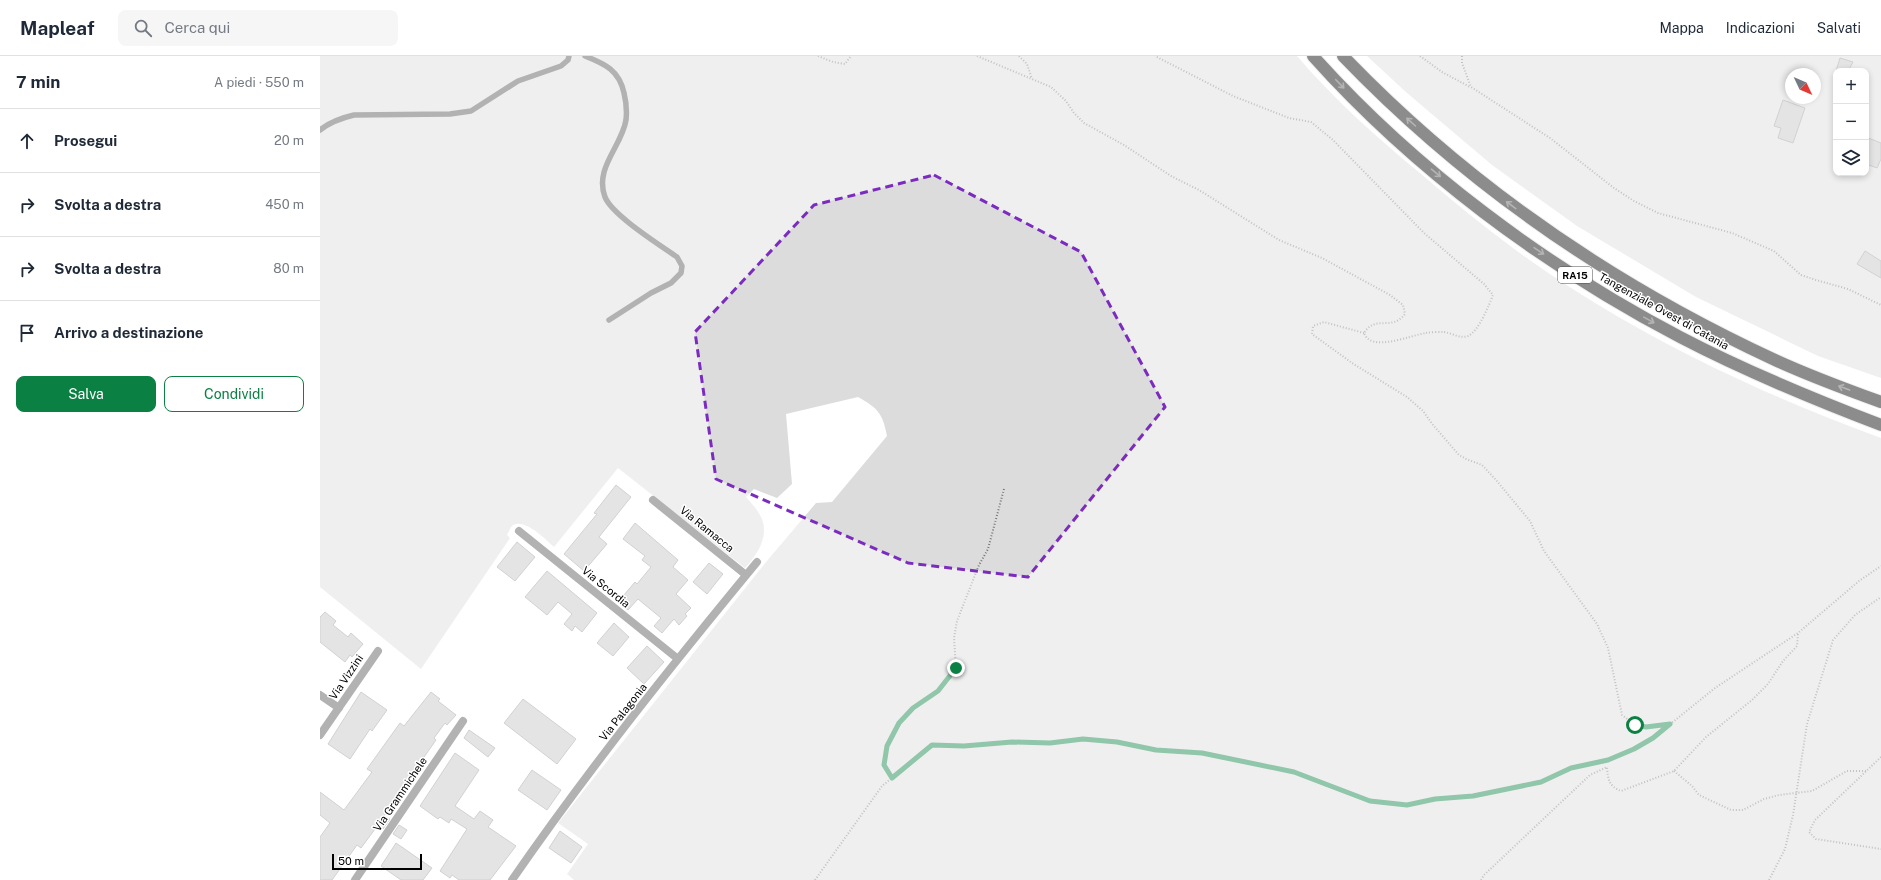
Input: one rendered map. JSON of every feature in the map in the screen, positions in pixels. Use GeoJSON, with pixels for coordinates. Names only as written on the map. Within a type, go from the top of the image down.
{"type":"FeatureCollection","features":[{"type":"Feature","properties":{"kind":"highway","name":"Tangenziale Ovest di Catania"},"geometry":{"type":"LineString","coordinates":[[1313,56],[1385,128],[1454,188],[1515,235],[1582,280],[1678,336],[1721,358],[1810,398],[1881,425]]}},
{"type":"Feature","properties":{"kind":"highway","name":"Tangenziale Ovest di Catania"},"geometry":{"type":"LineString","coordinates":[[1343,56],[1405,117],[1469,173],[1525,216],[1599,265],[1689,318],[1819,379],[1881,402]]}},
{"type":"Feature","properties":{"kind":"street","name":"Via Ramacca"},"geometry":{"type":"LineString","coordinates":[[653,500],[746,575]]}},
{"type":"Feature","properties":{"kind":"street","name":"Via Scordia"},"geometry":{"type":"LineString","coordinates":[[519,531],[678,659]]}},
{"type":"Feature","properties":{"kind":"street","name":"Via Palagonia"},"geometry":{"type":"LineString","coordinates":[[512,880],[549,825],[678,659],[757,562]]}},
{"type":"Feature","properties":{"kind":"street","name":"Via Vizzini"},"geometry":{"type":"LineString","coordinates":[[320,735],[378,651]]}},
{"type":"Feature","properties":{"kind":"street"},"geometry":{"type":"LineString","coordinates":[[320,695],[339,708]]}},
{"type":"Feature","properties":{"kind":"street","name":"Via Grammichele"},"geometry":{"type":"LineString","coordinates":[[355,880],[463,721]]}},
{"type":"Feature","properties":{"kind":"lane"},"geometry":{"type":"LineString","coordinates":[[320,130],[338,119],[354,114],[450,114],[471,111],[518,81],[561,66],[568,60],[569,56]]}},
{"type":"Feature","properties":{"kind":"lane"},"geometry":{"type":"LineString","coordinates":[[585,56],[606,64],[617,74],[622,85],[626,101],[626,121],[605,171],[603,186],[606,198],[612,208],[677,257],[682,266],[678,278],[609,320]]}},
{"type":"Feature","properties":{"kind":"path"},"geometry":{"type":"LineString","coordinates":[[818,56],[845,64],[852,56]]}},
{"type":"Feature","properties":{"kind":"path"},"geometry":{"type":"LineString","coordinates":[[977,56],[1051,88],[1066,101],[1074,114],[1084,123],[1124,145],[1172,176],[1199,190],[1280,240],[1322,258],[1390,295],[1403,305],[1405,314],[1400,320],[1393,324],[1376,323],[1368,326],[1364,333]]}},
{"type":"Feature","properties":{"kind":"path"},"geometry":{"type":"LineString","coordinates":[[1019,56],[1027,64],[1032,80]]}},
{"type":"Feature","properties":{"kind":"path"},"geometry":{"type":"LineString","coordinates":[[1155,56],[1233,96],[1289,118],[1311,122],[1333,140],[1424,233],[1484,284],[1493,295],[1478,325],[1469,336],[1462,337],[1444,332],[1426,333],[1381,344],[1371,340],[1365,336],[1364,333],[1324,322],[1313,326],[1312,334],[1352,363],[1407,397],[1422,410],[1459,455],[1466,460],[1482,465],[1496,480],[1530,520],[1544,551],[1597,624],[1608,648],[1622,715],[1635,725],[1646,727],[1670,724]]}},
{"type":"Feature","properties":{"kind":"path"},"geometry":{"type":"LineString","coordinates":[[1420,56],[1442,72],[1471,87],[1550,138],[1614,188],[1634,201],[1658,213],[1732,232],[1774,251],[1801,275],[1848,289],[1881,305]]}},
{"type":"Feature","properties":{"kind":"path"},"geometry":{"type":"LineString","coordinates":[[1462,56],[1462,63],[1471,87]]}},
{"type":"Feature","properties":{"kind":"path"},"geometry":{"type":"LineString","coordinates":[[892,778],[884,765],[887,746],[899,723],[913,708],[938,691],[956,668],[954,638],[957,621],[979,565],[988,549],[1004,489]]}},
{"type":"Feature","properties":{"kind":"path"},"geometry":{"type":"LineString","coordinates":[[815,880],[878,792],[892,778],[932,745],[964,746],[1012,742],[1050,743],[1083,739],[1117,742],[1156,750],[1202,753],[1294,772],[1370,801],[1407,805],[1435,799],[1473,796],[1541,782],[1571,768],[1608,760],[1634,749],[1653,738],[1715,688],[1798,634],[1860,580],[1881,566]]}},
{"type":"Feature","properties":{"kind":"path"},"geometry":{"type":"LineString","coordinates":[[1769,880],[1785,849],[1807,724],[1833,640],[1855,615],[1881,597]]}},
{"type":"Feature","properties":{"kind":"path"},"geometry":{"type":"LineString","coordinates":[[1481,880],[1484,875],[1524,836],[1590,775],[1607,767],[1608,782],[1613,788],[1622,791],[1674,771],[1706,737],[1752,700],[1768,684],[1783,661],[1798,646],[1798,634]]}},
{"type":"Feature","properties":{"kind":"path"},"geometry":{"type":"LineString","coordinates":[[1881,758],[1815,820],[1809,832],[1816,839],[1881,849]]}},
{"type":"Feature","properties":{"kind":"path"},"geometry":{"type":"LineString","coordinates":[[1674,771],[1692,786],[1699,795],[1731,810],[1743,810],[1764,799],[1812,791],[1847,770],[1866,771]]}},
{"type":"Feature","properties":{"kind":"highlighted area"},"geometry":{"type":"Polygon","coordinates":[[[934,175],[1081,252],[1165,407],[1028,577],[908,563],[716,479],[695,332],[814,205],[934,175]]]}},
{"type":"Feature","properties":{"kind":"shaded area"},"geometry":{"type":"Polygon","coordinates":[[[320,56],[1297,56],[1356,117],[1387,146],[1443,193],[1517,251],[1559,280],[1602,307],[1692,357],[1786,400],[1881,438],[1881,880],[574,880],[567,874],[588,844],[558,823],[766,562],[816,503],[832,502],[887,436],[884,422],[875,408],[858,397],[786,414],[792,484],[777,498],[754,489],[746,497],[760,514],[764,531],[758,551],[745,568],[618,468],[554,547],[540,534],[527,526],[516,524],[511,527],[507,535],[510,538],[421,669],[320,587],[320,56]]]}},
{"type":"Feature","properties":{"kind":"shaded area"},"geometry":{"type":"Polygon","coordinates":[[[1367,56],[1881,56],[1881,378],[1818,356],[1696,297],[1577,226],[1492,165],[1407,93],[1367,56]]]}},
{"type":"Feature","properties":{"kind":"building"},"geometry":{"type":"Polygon","coordinates":[[[1840,58],[1853,62],[1850,68],[1837,68],[1840,58]]]}},
{"type":"Feature","properties":{"kind":"building"},"geometry":{"type":"Polygon","coordinates":[[[1783,100],[1785,101],[1785,104],[1794,104],[1805,108],[1793,143],[1778,138],[1781,128],[1774,126],[1783,100]]]}},
{"type":"Feature","properties":{"kind":"building"},"geometry":{"type":"Polygon","coordinates":[[[1869,138],[1881,143],[1881,159],[1877,168],[1869,165],[1869,138]]]}},
{"type":"Feature","properties":{"kind":"building"},"geometry":{"type":"Polygon","coordinates":[[[1865,251],[1881,261],[1881,278],[1857,264],[1865,251]]]}},
{"type":"Feature","properties":{"kind":"building"},"geometry":{"type":"Polygon","coordinates":[[[616,485],[631,497],[599,537],[607,544],[584,571],[564,554],[597,514],[594,513],[616,485]]]}},
{"type":"Feature","properties":{"kind":"building"},"geometry":{"type":"Polygon","coordinates":[[[635,523],[678,560],[673,567],[688,580],[676,594],[691,608],[685,614],[687,616],[679,625],[674,619],[662,633],[654,626],[661,618],[638,599],[628,610],[618,602],[635,582],[637,584],[651,567],[642,560],[645,556],[623,539],[635,523]]]}},
{"type":"Feature","properties":{"kind":"building"},"geometry":{"type":"Polygon","coordinates":[[[517,542],[535,557],[515,581],[497,567],[517,542]]]}},
{"type":"Feature","properties":{"kind":"building"},"geometry":{"type":"Polygon","coordinates":[[[709,563],[723,574],[707,594],[693,582],[709,563]]]}},
{"type":"Feature","properties":{"kind":"building"},"geometry":{"type":"Polygon","coordinates":[[[547,571],[597,613],[582,632],[575,626],[572,631],[564,624],[572,614],[558,602],[547,615],[525,597],[547,571]]]}},
{"type":"Feature","properties":{"kind":"building"},"geometry":{"type":"Polygon","coordinates":[[[325,612],[336,621],[333,625],[348,637],[351,633],[363,644],[352,657],[350,655],[345,662],[320,642],[320,617],[325,612]]]}},
{"type":"Feature","properties":{"kind":"building"},"geometry":{"type":"Polygon","coordinates":[[[614,623],[629,637],[613,656],[597,643],[614,623]]]}},
{"type":"Feature","properties":{"kind":"building"},"geometry":{"type":"Polygon","coordinates":[[[647,646],[664,662],[644,684],[627,668],[647,646]]]}},
{"type":"Feature","properties":{"kind":"building"},"geometry":{"type":"Polygon","coordinates":[[[361,692],[387,710],[372,731],[370,729],[350,759],[328,744],[361,692]]]}},
{"type":"Feature","properties":{"kind":"building"},"geometry":{"type":"Polygon","coordinates":[[[431,692],[440,699],[438,701],[456,715],[447,725],[445,723],[434,738],[436,740],[394,800],[395,801],[384,816],[390,819],[383,829],[378,825],[361,848],[357,845],[332,880],[320,880],[320,837],[330,823],[320,815],[320,792],[344,810],[372,772],[367,769],[400,723],[404,726],[431,692]]]}},
{"type":"Feature","properties":{"kind":"building"},"geometry":{"type":"Polygon","coordinates":[[[523,699],[576,739],[557,764],[504,723],[523,699]]]}},
{"type":"Feature","properties":{"kind":"building"},"geometry":{"type":"Polygon","coordinates":[[[469,730],[495,748],[488,757],[464,738],[469,730]]]}},
{"type":"Feature","properties":{"kind":"building"},"geometry":{"type":"Polygon","coordinates":[[[455,753],[479,770],[455,806],[474,819],[480,811],[493,820],[488,827],[516,846],[490,880],[459,880],[452,875],[450,878],[440,871],[467,829],[451,819],[449,823],[440,817],[438,819],[420,806],[455,753]]]}},
{"type":"Feature","properties":{"kind":"building"},"geometry":{"type":"Polygon","coordinates":[[[532,770],[561,790],[547,810],[518,790],[532,770]]]}},
{"type":"Feature","properties":{"kind":"building"},"geometry":{"type":"Polygon","coordinates":[[[399,825],[407,830],[401,839],[393,834],[399,825]]]}},
{"type":"Feature","properties":{"kind":"building"},"geometry":{"type":"Polygon","coordinates":[[[560,831],[582,847],[571,863],[549,848],[560,831]]]}},
{"type":"Feature","properties":{"kind":"building"},"geometry":{"type":"Polygon","coordinates":[[[396,843],[432,868],[423,880],[401,880],[381,866],[396,843]]]}},
{"type":"Feature","properties":{"kind":"route"},"geometry":{"type":"LineString","coordinates":[[956,668],[938,691],[913,708],[899,723],[887,746],[884,765],[892,778],[932,745],[964,746],[1012,742],[1050,743],[1083,739],[1117,742],[1156,750],[1202,753],[1266,766],[1294,772],[1327,786],[1370,801],[1407,805],[1435,799],[1473,796],[1541,782],[1571,768],[1608,760],[1634,749],[1653,738],[1670,724],[1646,727],[1635,725]]}}]}
